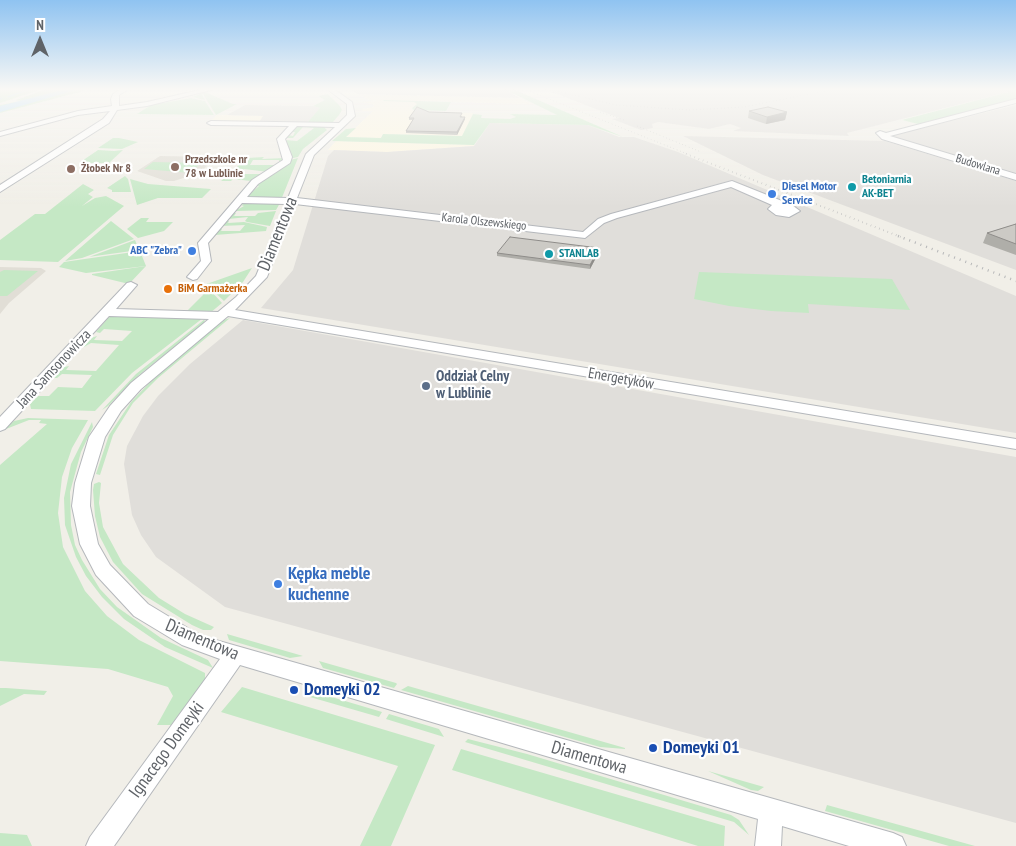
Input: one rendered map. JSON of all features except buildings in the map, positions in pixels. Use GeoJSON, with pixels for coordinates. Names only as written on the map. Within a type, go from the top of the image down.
{"type":"FeatureCollection","features":[{"type":"Feature","properties":{"kind":"street"},"geometry":{"type":"LineString","coordinates":[[0,134],[19,128]]}},
{"type":"Feature","properties":{"kind":"street"},"geometry":{"type":"LineString","coordinates":[[0,188],[96,128]]}},
{"type":"Feature","properties":{"kind":"street"},"geometry":{"type":"LineString","coordinates":[[193,277],[206,261],[203,243],[255,182],[287,161],[288,157],[283,149],[281,139],[291,128]]}},
{"type":"Feature","properties":{"kind":"street","name":"Diamentowa"},"geometry":{"type":"LineString","coordinates":[[338,128],[312,151],[261,277],[248,293],[146,377],[115,409],[91,451],[83,483],[81,506],[89,544],[103,570],[141,610],[183,635],[235,655],[893,846]]}},
{"type":"Feature","properties":{"kind":"street","name":"Budowlana"},"geometry":{"type":"LineString","coordinates":[[905,128],[883,134],[885,137],[1016,177]]}},
{"type":"Feature","properties":{"kind":"street"},"geometry":{"type":"LineString","coordinates":[[0,177],[17,178]]}},
{"type":"Feature","properties":{"kind":"street","name":"Karola Olszewskiego"},"geometry":{"type":"LineString","coordinates":[[240,200],[292,201],[511,224],[584,235],[602,221],[614,216],[732,184],[784,206]]}},
{"type":"Feature","properties":{"kind":"street","name":"Jana Samsonowicza"},"geometry":{"type":"LineString","coordinates":[[0,426],[108,312],[110,307],[131,285]]}},
{"type":"Feature","properties":{"kind":"street","name":"Energetyków"},"geometry":{"type":"LineString","coordinates":[[108,312],[223,314],[1016,444]]}},
{"type":"Feature","properties":{"kind":"street","name":"Ignacego Domeyki"},"geometry":{"type":"LineString","coordinates":[[99,846],[235,655]]}},
{"type":"Feature","properties":{"kind":"street"},"geometry":{"type":"LineString","coordinates":[[768,846],[770,810]]}},
{"type":"Feature","properties":{"kind":"shaded area"},"geometry":{"type":"Polygon","coordinates":[[[355,128],[466,128],[463,136],[383,134],[381,138],[346,137],[355,128]]]}},
{"type":"Feature","properties":{"kind":"shaded area"},"geometry":{"type":"Polygon","coordinates":[[[486,128],[597,128],[619,137],[634,137],[678,152],[1016,296],[1016,433],[261,308],[293,270],[328,156],[334,150],[387,152],[474,146],[486,128]]]}},
{"type":"Feature","properties":{"kind":"shaded area"},"geometry":{"type":"Polygon","coordinates":[[[740,128],[865,128],[847,133],[849,136],[733,131],[740,128]]]}},
{"type":"Feature","properties":{"kind":"shaded area"},"geometry":{"type":"Polygon","coordinates":[[[920,128],[1016,128],[1016,175],[896,139],[893,135],[920,128]]]}},
{"type":"Feature","properties":{"kind":"shaded area"},"geometry":{"type":"Polygon","coordinates":[[[683,136],[885,141],[1016,181],[1016,270],[763,175],[683,136]]]}},
{"type":"Feature","properties":{"kind":"shaded area"},"geometry":{"type":"Polygon","coordinates":[[[336,141],[474,146],[387,152],[328,150],[336,141]]]}},
{"type":"Feature","properties":{"kind":"shaded area","name":"Przedszkole nr 78 w Lublinie"},"geometry":{"type":"Polygon","coordinates":[[[160,156],[217,157],[199,173],[174,181],[166,181],[137,171],[160,156]]]}},
{"type":"Feature","properties":{"kind":"shaded area"},"geometry":{"type":"Polygon","coordinates":[[[0,267],[41,268],[46,271],[9,303],[0,314],[0,267]]]}},
{"type":"Feature","properties":{"kind":"shaded area"},"geometry":{"type":"Polygon","coordinates":[[[243,320],[1016,457],[1016,823],[225,607],[156,557],[141,535],[132,515],[124,464],[127,446],[143,416],[158,396],[190,364],[243,320]]]}},
{"type":"Feature","properties":{"kind":"green space"},"geometry":{"type":"Polygon","coordinates":[[[293,128],[302,128],[293,138],[286,138],[289,135],[293,136],[295,132],[289,132],[293,128]]]}},
{"type":"Feature","properties":{"kind":"green space"},"geometry":{"type":"Polygon","coordinates":[[[313,128],[327,130],[303,149],[298,157],[289,159],[285,140],[297,141],[313,128]]]}},
{"type":"Feature","properties":{"kind":"green space"},"geometry":{"type":"Polygon","coordinates":[[[351,128],[355,128],[346,137],[381,138],[383,134],[462,136],[466,128],[486,128],[474,145],[332,141],[346,129],[351,128]]]}},
{"type":"Feature","properties":{"kind":"green space"},"geometry":{"type":"Polygon","coordinates":[[[598,128],[603,128],[623,137],[598,128]]]}},
{"type":"Feature","properties":{"kind":"green space"},"geometry":{"type":"Polygon","coordinates":[[[113,138],[138,142],[122,149],[98,148],[113,138]]]}},
{"type":"Feature","properties":{"kind":"green space"},"geometry":{"type":"Polygon","coordinates":[[[98,150],[123,150],[109,163],[79,163],[98,150]]]}},
{"type":"Feature","properties":{"kind":"green space"},"geometry":{"type":"Polygon","coordinates":[[[264,157],[262,159],[284,158],[279,162],[279,160],[253,160],[250,165],[278,165],[268,172],[244,169],[240,174],[264,174],[251,181],[233,179],[231,181],[221,181],[247,158],[264,157]]]}},
{"type":"Feature","properties":{"kind":"green space"},"geometry":{"type":"Polygon","coordinates":[[[298,158],[281,200],[245,198],[259,186],[255,185],[290,160],[298,158]]]}},
{"type":"Feature","properties":{"kind":"green space"},"geometry":{"type":"Polygon","coordinates":[[[153,162],[201,163],[190,173],[144,169],[153,162]]]}},
{"type":"Feature","properties":{"kind":"green space"},"geometry":{"type":"Polygon","coordinates":[[[125,176],[128,179],[131,192],[112,192],[112,190],[107,188],[125,176]]]}},
{"type":"Feature","properties":{"kind":"green space"},"geometry":{"type":"Polygon","coordinates":[[[130,179],[148,184],[211,189],[202,198],[158,198],[137,205],[130,179]]]}},
{"type":"Feature","properties":{"kind":"green space"},"geometry":{"type":"Polygon","coordinates":[[[83,184],[94,190],[88,194],[93,197],[82,206],[95,198],[106,196],[124,206],[58,262],[0,260],[0,240],[35,214],[45,214],[83,184]]]}},
{"type":"Feature","properties":{"kind":"green space"},"geometry":{"type":"Polygon","coordinates":[[[249,202],[280,203],[276,210],[235,211],[244,206],[241,205],[249,202]]]}},
{"type":"Feature","properties":{"kind":"green space"},"geometry":{"type":"Polygon","coordinates":[[[276,211],[270,226],[247,222],[245,221],[248,217],[228,219],[233,213],[236,213],[234,216],[255,216],[258,213],[276,211]]]}},
{"type":"Feature","properties":{"kind":"green space"},"geometry":{"type":"Polygon","coordinates":[[[141,218],[149,218],[146,222],[173,222],[164,231],[138,238],[127,229],[141,218]]]}},
{"type":"Feature","properties":{"kind":"green space"},"geometry":{"type":"Polygon","coordinates":[[[111,221],[134,239],[82,258],[65,261],[111,221]]]}},
{"type":"Feature","properties":{"kind":"green space"},"geometry":{"type":"Polygon","coordinates":[[[225,221],[229,221],[228,223],[244,222],[267,227],[266,231],[215,235],[217,230],[220,229],[222,229],[221,231],[240,231],[245,225],[221,226],[225,221]]]}},
{"type":"Feature","properties":{"kind":"green space"},"geometry":{"type":"Polygon","coordinates":[[[135,240],[139,250],[90,257],[135,240]]]}},
{"type":"Feature","properties":{"kind":"green space"},"geometry":{"type":"Polygon","coordinates":[[[140,251],[146,266],[86,273],[59,267],[64,262],[140,251]]]}},
{"type":"Feature","properties":{"kind":"green space"},"geometry":{"type":"Polygon","coordinates":[[[146,266],[129,284],[92,275],[92,274],[146,266]]]}},
{"type":"Feature","properties":{"kind":"green space"},"geometry":{"type":"Polygon","coordinates":[[[252,268],[243,282],[224,301],[210,288],[198,287],[252,268]]]}},
{"type":"Feature","properties":{"kind":"green space"},"geometry":{"type":"Polygon","coordinates":[[[4,270],[38,271],[7,296],[0,296],[0,272],[4,270]]]}},
{"type":"Feature","properties":{"kind":"green space"},"geometry":{"type":"Polygon","coordinates":[[[699,272],[892,279],[910,310],[808,304],[809,313],[729,306],[694,299],[699,272]]]}},
{"type":"Feature","properties":{"kind":"green space"},"geometry":{"type":"Polygon","coordinates":[[[209,289],[222,303],[210,313],[186,312],[209,289]]]}},
{"type":"Feature","properties":{"kind":"green space"},"geometry":{"type":"Polygon","coordinates":[[[113,315],[203,318],[132,373],[95,411],[31,409],[30,404],[38,396],[49,396],[58,387],[82,388],[92,375],[62,374],[54,378],[60,368],[69,366],[66,370],[96,371],[119,345],[91,343],[84,347],[83,345],[88,339],[97,336],[94,340],[122,341],[132,331],[104,329],[100,333],[96,332],[113,315]]]}},
{"type":"Feature","properties":{"kind":"green space"},"geometry":{"type":"Polygon","coordinates":[[[230,318],[158,378],[133,403],[113,435],[100,475],[96,474],[109,435],[131,402],[154,378],[224,320],[230,318]]]}},
{"type":"Feature","properties":{"kind":"green space"},"geometry":{"type":"Polygon","coordinates":[[[205,319],[204,323],[139,375],[102,410],[136,374],[205,319]]]}},
{"type":"Feature","properties":{"kind":"green space"},"geometry":{"type":"Polygon","coordinates":[[[28,418],[88,420],[72,448],[62,477],[58,513],[63,547],[85,591],[107,616],[139,640],[205,673],[205,680],[171,725],[157,725],[173,696],[168,687],[108,669],[0,661],[0,465],[47,424],[39,423],[41,420],[29,420],[1,431],[14,421],[28,418]]]}},
{"type":"Feature","properties":{"kind":"green space"},"geometry":{"type":"Polygon","coordinates":[[[92,422],[93,427],[81,452],[70,492],[71,525],[75,545],[82,560],[100,589],[117,607],[161,638],[208,660],[213,668],[165,647],[124,619],[102,597],[86,576],[76,557],[65,525],[64,498],[71,464],[92,422]]]}},
{"type":"Feature","properties":{"kind":"green space"},"geometry":{"type":"Polygon","coordinates":[[[101,483],[99,503],[103,527],[123,564],[159,598],[185,614],[214,627],[211,630],[203,630],[192,625],[142,594],[113,562],[100,537],[95,516],[93,490],[94,484],[101,483]]]}},
{"type":"Feature","properties":{"kind":"green space"},"geometry":{"type":"Polygon","coordinates":[[[227,634],[303,656],[290,658],[229,640],[227,634]]]}},
{"type":"Feature","properties":{"kind":"green space"},"geometry":{"type":"Polygon","coordinates":[[[319,661],[397,684],[394,688],[323,668],[319,661]]]}},
{"type":"Feature","properties":{"kind":"green space"},"geometry":{"type":"Polygon","coordinates":[[[408,686],[625,749],[600,747],[401,690],[408,686]]]}},
{"type":"Feature","properties":{"kind":"green space"},"geometry":{"type":"Polygon","coordinates":[[[242,687],[435,745],[391,846],[360,846],[398,766],[221,712],[242,687]]]}},
{"type":"Feature","properties":{"kind":"green space"},"geometry":{"type":"Polygon","coordinates":[[[0,688],[47,691],[44,695],[24,694],[0,706],[0,688]]]}},
{"type":"Feature","properties":{"kind":"green space"},"geometry":{"type":"Polygon","coordinates":[[[308,690],[382,712],[379,717],[310,697],[308,690]]]}},
{"type":"Feature","properties":{"kind":"green space"},"geometry":{"type":"Polygon","coordinates":[[[389,714],[439,729],[444,737],[386,719],[389,714]]]}},
{"type":"Feature","properties":{"kind":"green space"},"geometry":{"type":"Polygon","coordinates":[[[468,739],[527,754],[731,815],[739,820],[749,835],[734,822],[465,742],[468,739]]]}},
{"type":"Feature","properties":{"kind":"green space"},"geometry":{"type":"Polygon","coordinates":[[[461,749],[725,826],[724,846],[698,846],[452,770],[461,749]]]}},
{"type":"Feature","properties":{"kind":"green space"},"geometry":{"type":"Polygon","coordinates":[[[708,771],[764,787],[758,791],[751,790],[708,771]]]}},
{"type":"Feature","properties":{"kind":"green space"},"geometry":{"type":"Polygon","coordinates":[[[827,805],[975,846],[949,846],[825,811],[827,805]]]}},
{"type":"Feature","properties":{"kind":"green space"},"geometry":{"type":"Polygon","coordinates":[[[0,833],[27,835],[32,846],[0,846],[0,833]]]}},
{"type":"Feature","properties":{"kind":"railway"},"geometry":{"type":"LineString","coordinates":[[623,128],[690,155]]}},
{"type":"Feature","properties":{"kind":"railway"},"geometry":{"type":"LineString","coordinates":[[643,128],[701,152]]}},
{"type":"Feature","properties":{"kind":"railway"},"geometry":{"type":"LineString","coordinates":[[686,154],[901,237]]}},
{"type":"Feature","properties":{"kind":"railway"},"geometry":{"type":"LineString","coordinates":[[898,236],[1016,281]]}},
{"type":"Feature","properties":{"kind":"place","name":"Przedszkole nr 78 w Lublinie"},"geometry":{"type":"Point","coordinates":[175,167]}},
{"type":"Feature","properties":{"kind":"place","name":"Żłobek Nr 8"},"geometry":{"type":"Point","coordinates":[71,169]}},
{"type":"Feature","properties":{"kind":"place","name":"Betoniarnia AK-BET"},"geometry":{"type":"Point","coordinates":[852,187]}},
{"type":"Feature","properties":{"kind":"place","name":"Diesel Motor Service"},"geometry":{"type":"Point","coordinates":[772,194]}},
{"type":"Feature","properties":{"kind":"place","name":"ABC \"Zebra\""},"geometry":{"type":"Point","coordinates":[192,251]}},
{"type":"Feature","properties":{"kind":"place","name":"STANLAB"},"geometry":{"type":"Point","coordinates":[549,254]}},
{"type":"Feature","properties":{"kind":"place","name":"BiM Garmażerka"},"geometry":{"type":"Point","coordinates":[168,289]}},
{"type":"Feature","properties":{"kind":"place","name":"Oddział Celny w Lublinie"},"geometry":{"type":"Point","coordinates":[426,386]}},
{"type":"Feature","properties":{"kind":"place","name":"Kępka meble kuchenne"},"geometry":{"type":"Point","coordinates":[278,584]}},
{"type":"Feature","properties":{"kind":"place","name":"Domeyki 02"},"geometry":{"type":"Point","coordinates":[294,690]}},
{"type":"Feature","properties":{"kind":"place","name":"Domeyki 01"},"geometry":{"type":"Point","coordinates":[653,748]}}]}
